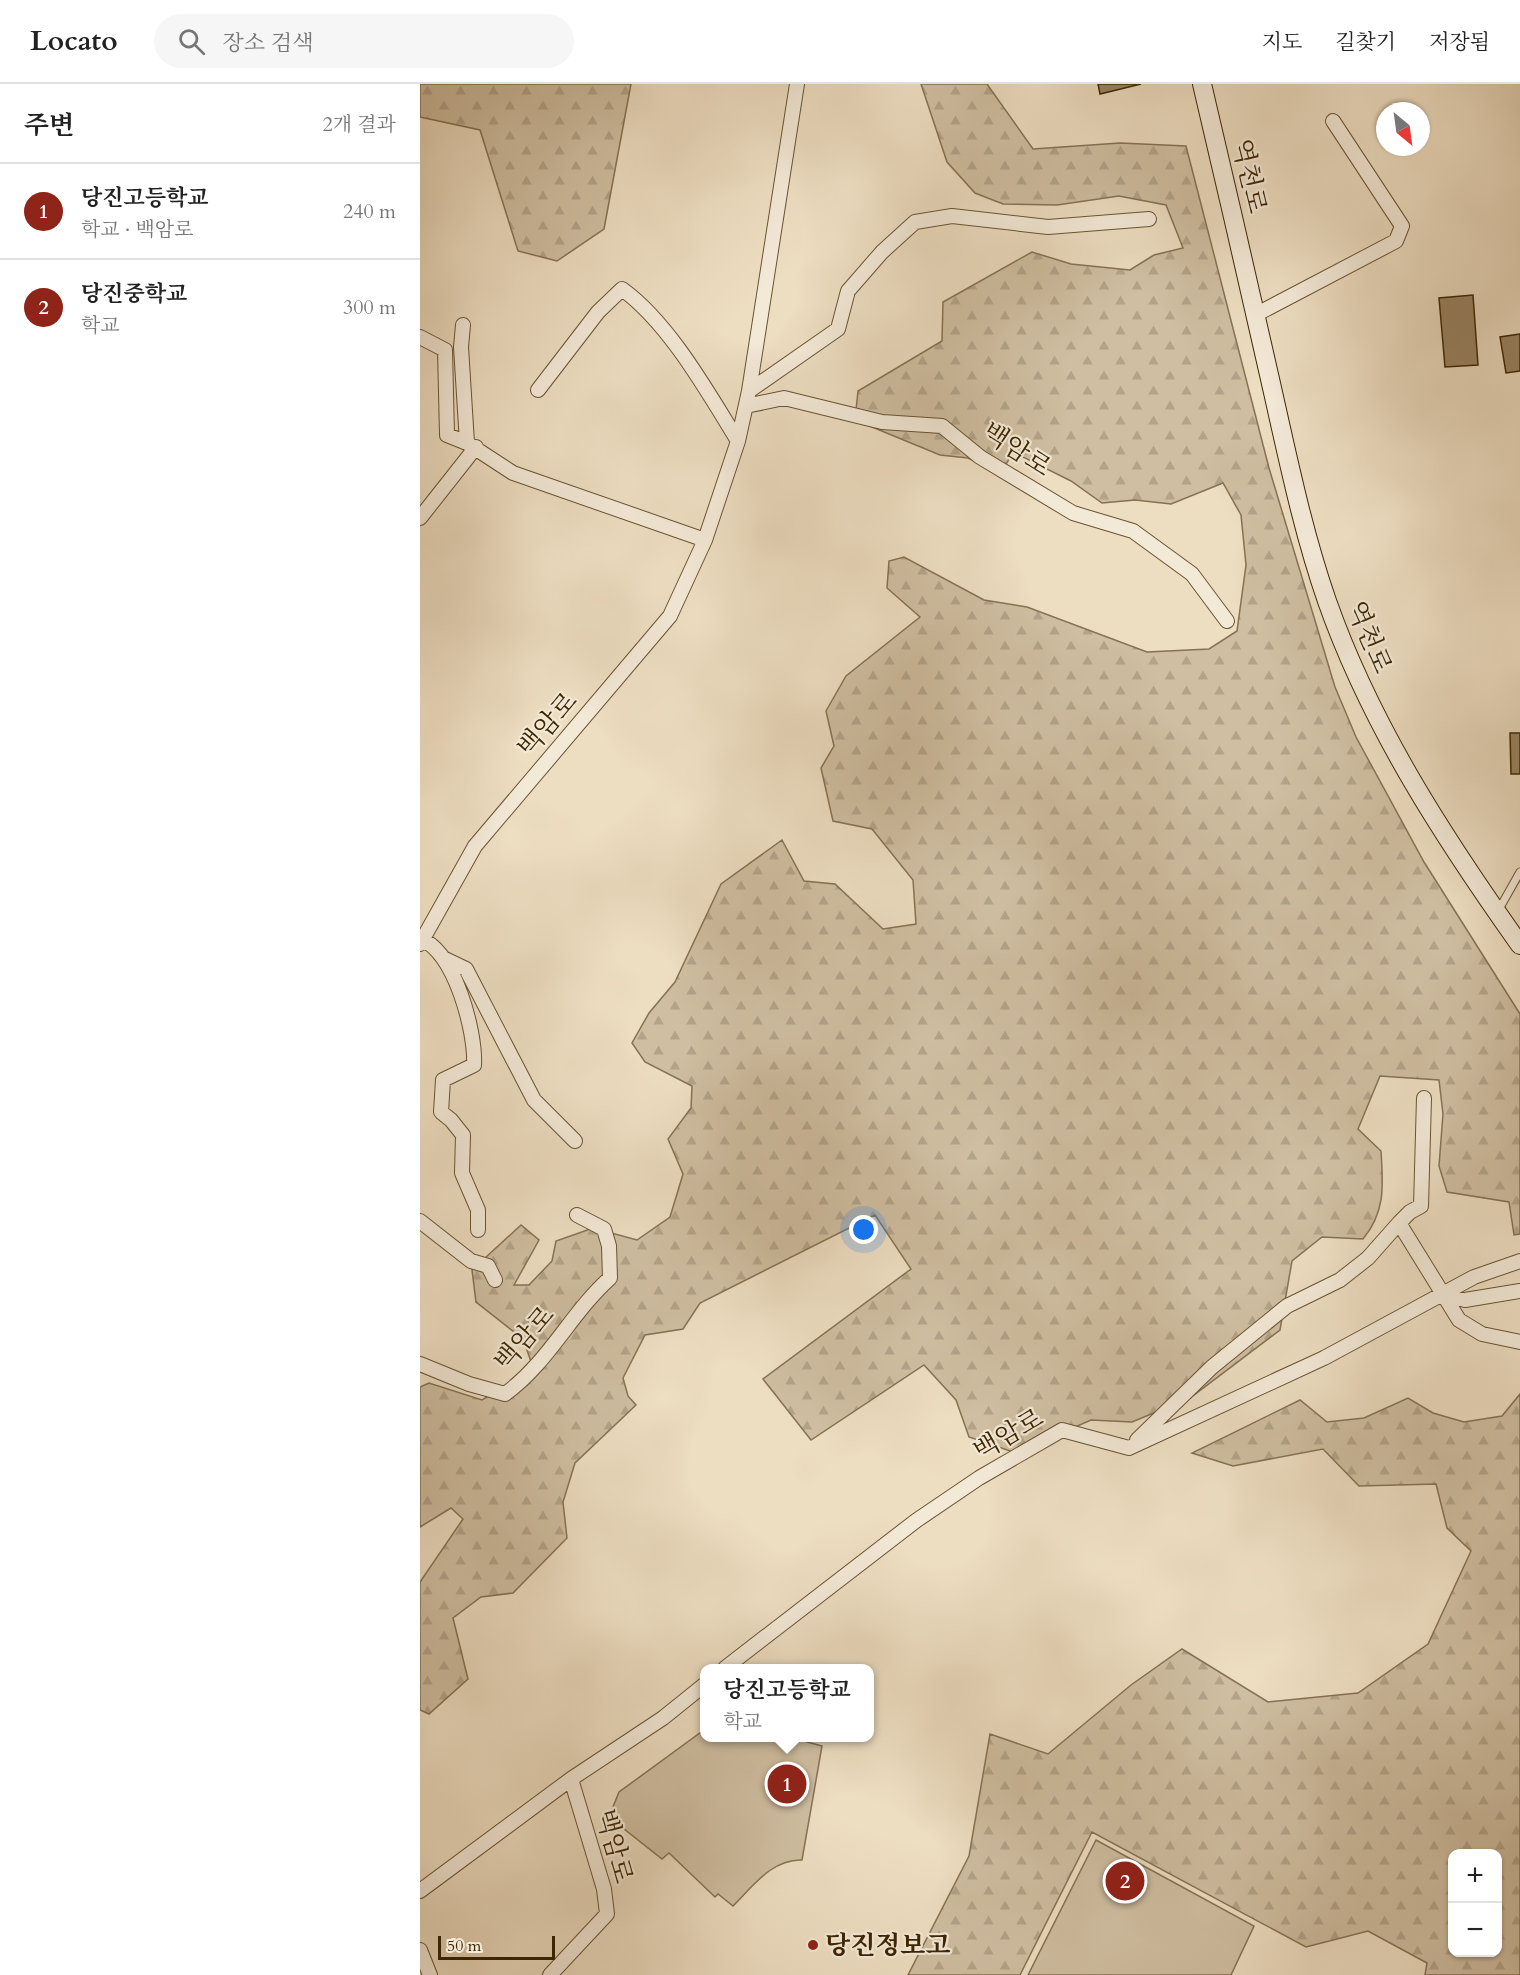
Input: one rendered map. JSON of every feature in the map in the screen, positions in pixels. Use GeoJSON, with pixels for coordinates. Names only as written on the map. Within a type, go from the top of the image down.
{"type":"FeatureCollection","features":[{"type":"Feature","properties":{"kind":"street","name":"백암로"},"geometry":{"type":"LineString","coordinates":[[575,1141],[534,1100],[466,969],[443,958],[421,940],[474,846],[670,616],[705,540],[738,441],[746,406],[797,84]]}},
{"type":"Feature","properties":{"kind":"street","name":"역천로"},"geometry":{"type":"LineString","coordinates":[[1202,84],[1299,507],[1338,629],[1359,678],[1416,788],[1520,945]]}},
{"type":"Feature","properties":{"kind":"street"},"geometry":{"type":"LineString","coordinates":[[1255,315],[1396,241],[1402,226],[1333,121]]}},
{"type":"Feature","properties":{"kind":"street"},"geometry":{"type":"LineString","coordinates":[[749,391],[838,329],[848,291],[882,252],[915,222],[952,216],[1048,227],[1149,219]]}},
{"type":"Feature","properties":{"kind":"street"},"geometry":{"type":"LineString","coordinates":[[538,390],[598,312],[622,289],[641,302],[691,367],[738,441]]}},
{"type":"Feature","properties":{"kind":"street"},"geometry":{"type":"LineString","coordinates":[[420,518],[471,445],[461,347],[463,325]]}},
{"type":"Feature","properties":{"kind":"street"},"geometry":{"type":"LineString","coordinates":[[420,337],[445,350],[447,435],[471,445],[513,473],[705,540]]}},
{"type":"Feature","properties":{"kind":"street","name":"백암로"},"geometry":{"type":"LineString","coordinates":[[746,406],[784,398],[882,422],[942,426],[980,457],[1073,513],[1133,531],[1192,574],[1227,621]]}},
{"type":"Feature","properties":{"kind":"street","name":"백암로"},"geometry":{"type":"LineString","coordinates":[[443,958],[462,995],[474,1052],[474,1065],[443,1080],[441,1112],[463,1135],[462,1173],[478,1210],[478,1230]]}},
{"type":"Feature","properties":{"kind":"street"},"geometry":{"type":"LineString","coordinates":[[1129,1448],[1212,1367],[1287,1306],[1340,1280],[1368,1258],[1410,1212],[1421,1206],[1424,1098]]}},
{"type":"Feature","properties":{"kind":"street","name":"백암로"},"geometry":{"type":"LineString","coordinates":[[420,1364],[469,1384],[506,1394],[520,1384],[546,1356],[592,1294],[609,1278],[609,1246],[604,1229],[577,1215]]}},
{"type":"Feature","properties":{"kind":"street"},"geometry":{"type":"LineString","coordinates":[[420,1221],[471,1261],[488,1266],[495,1280]]}},
{"type":"Feature","properties":{"kind":"street"},"geometry":{"type":"LineString","coordinates":[[1399,1223],[1459,1320],[1482,1334],[1520,1342]]}},
{"type":"Feature","properties":{"kind":"street"},"geometry":{"type":"LineString","coordinates":[[1129,1448],[1324,1358],[1474,1277],[1520,1261]]}},
{"type":"Feature","properties":{"kind":"street"},"geometry":{"type":"LineString","coordinates":[[1443,1294],[1465,1300],[1520,1291]]}},
{"type":"Feature","properties":{"kind":"street","name":"백암로"},"geometry":{"type":"LineString","coordinates":[[730,1664],[917,1520],[979,1478],[1062,1430],[1129,1448]]}},
{"type":"Feature","properties":{"kind":"street"},"geometry":{"type":"LineString","coordinates":[[420,1891],[572,1779],[663,1718],[700,1689]]}},
{"type":"Feature","properties":{"kind":"street","name":"백암로"},"geometry":{"type":"LineString","coordinates":[[550,1975],[607,1914],[604,1888],[572,1779]]}},
{"type":"Feature","properties":{"kind":"street"},"geometry":{"type":"LineString","coordinates":[[420,1950],[430,1975]]}},
{"type":"Feature","properties":{"kind":"lane"},"geometry":{"type":"LineString","coordinates":[[1497,913],[1520,872]]}},
{"type":"Feature","properties":{"kind":"green space"},"geometry":{"type":"Polygon","coordinates":[[[420,84],[631,84],[604,229],[557,261],[518,251],[480,130],[420,117],[420,84]]]}},
{"type":"Feature","properties":{"kind":"green space"},"geometry":{"type":"Polygon","coordinates":[[[921,84],[987,84],[1033,149],[1120,143],[1186,146],[1269,468],[1335,687],[1356,737],[1424,862],[1520,1014],[1520,1234],[1514,1235],[1509,1202],[1447,1192],[1439,1166],[1443,1114],[1439,1080],[1380,1076],[1358,1129],[1381,1151],[1381,1197],[1376,1218],[1370,1229],[1363,1239],[1322,1237],[1292,1261],[1280,1330],[1190,1398],[1132,1422],[1091,1420],[1016,1453],[969,1437],[956,1400],[924,1365],[811,1440],[763,1379],[911,1269],[875,1215],[700,1303],[683,1329],[645,1335],[623,1378],[628,1396],[636,1405],[575,1463],[563,1502],[567,1538],[513,1593],[481,1597],[453,1618],[468,1679],[429,1714],[420,1710],[420,1582],[463,1519],[451,1508],[420,1527],[420,1387],[429,1383],[482,1400],[534,1370],[523,1339],[476,1302],[472,1270],[521,1225],[539,1240],[514,1285],[529,1285],[552,1261],[556,1241],[593,1228],[637,1240],[670,1217],[683,1174],[668,1139],[691,1108],[692,1086],[645,1062],[632,1043],[649,1013],[675,982],[721,884],[782,840],[804,881],[835,884],[883,929],[916,924],[913,880],[872,829],[833,821],[821,768],[834,746],[826,711],[846,676],[920,617],[887,588],[889,561],[904,557],[984,600],[1027,607],[1147,652],[1209,649],[1237,631],[1246,565],[1241,515],[1223,483],[1171,504],[1135,500],[1102,503],[1071,481],[1013,452],[1001,473],[968,458],[940,455],[855,420],[858,391],[942,341],[943,302],[1032,252],[1071,264],[1130,270],[1154,255],[1183,248],[1166,205],[1119,196],[1057,205],[1003,204],[975,193],[947,162],[921,84]]]}},
{"type":"Feature","properties":{"kind":"green space"},"geometry":{"type":"Polygon","coordinates":[[[1520,1394],[1520,1975],[1425,1975],[1427,1963],[1368,1931],[1306,1947],[1092,1832],[1020,1975],[908,1975],[969,1856],[990,1734],[1048,1754],[1131,1685],[1182,1649],[1268,1702],[1358,1693],[1428,1644],[1471,1551],[1447,1528],[1436,1484],[1359,1486],[1323,1449],[1233,1466],[1192,1453],[1300,1400],[1327,1422],[1364,1418],[1408,1398],[1433,1413],[1464,1422],[1502,1416],[1520,1394]]]}},
{"type":"Feature","properties":{"kind":"green space"},"geometry":{"type":"Polygon","coordinates":[[[700,1733],[700,1742],[808,1742],[822,1746],[802,1860],[781,1864],[772,1869],[733,1906],[718,1894],[715,1897],[669,1853],[662,1859],[609,1817],[619,1792],[700,1733]]]}},
{"type":"Feature","properties":{"kind":"green space"},"geometry":{"type":"Polygon","coordinates":[[[1096,1840],[1254,1926],[1231,1975],[1028,1975],[1096,1840]]]}},
{"type":"Feature","properties":{"kind":"building"},"geometry":{"type":"Polygon","coordinates":[[[1098,84],[1141,84],[1100,94],[1098,84]]]}},
{"type":"Feature","properties":{"kind":"building"},"geometry":{"type":"Polygon","coordinates":[[[1473,295],[1478,365],[1445,367],[1439,298],[1473,295]]]}},
{"type":"Feature","properties":{"kind":"building"},"geometry":{"type":"Polygon","coordinates":[[[1520,334],[1520,371],[1506,373],[1500,337],[1520,334]]]}},
{"type":"Feature","properties":{"kind":"building"},"geometry":{"type":"Polygon","coordinates":[[[1510,733],[1520,733],[1520,774],[1511,774],[1510,733]]]}},
{"type":"Feature","properties":{"kind":"place","name":"당진고등학교"},"geometry":{"type":"Point","coordinates":[787,1784]}},
{"type":"Feature","properties":{"kind":"place","name":"당진중학교"},"geometry":{"type":"Point","coordinates":[1125,1881]}},
{"type":"Feature","properties":{"kind":"place","name":"당진정보고"},"geometry":{"type":"Point","coordinates":[813,1945]}}]}
